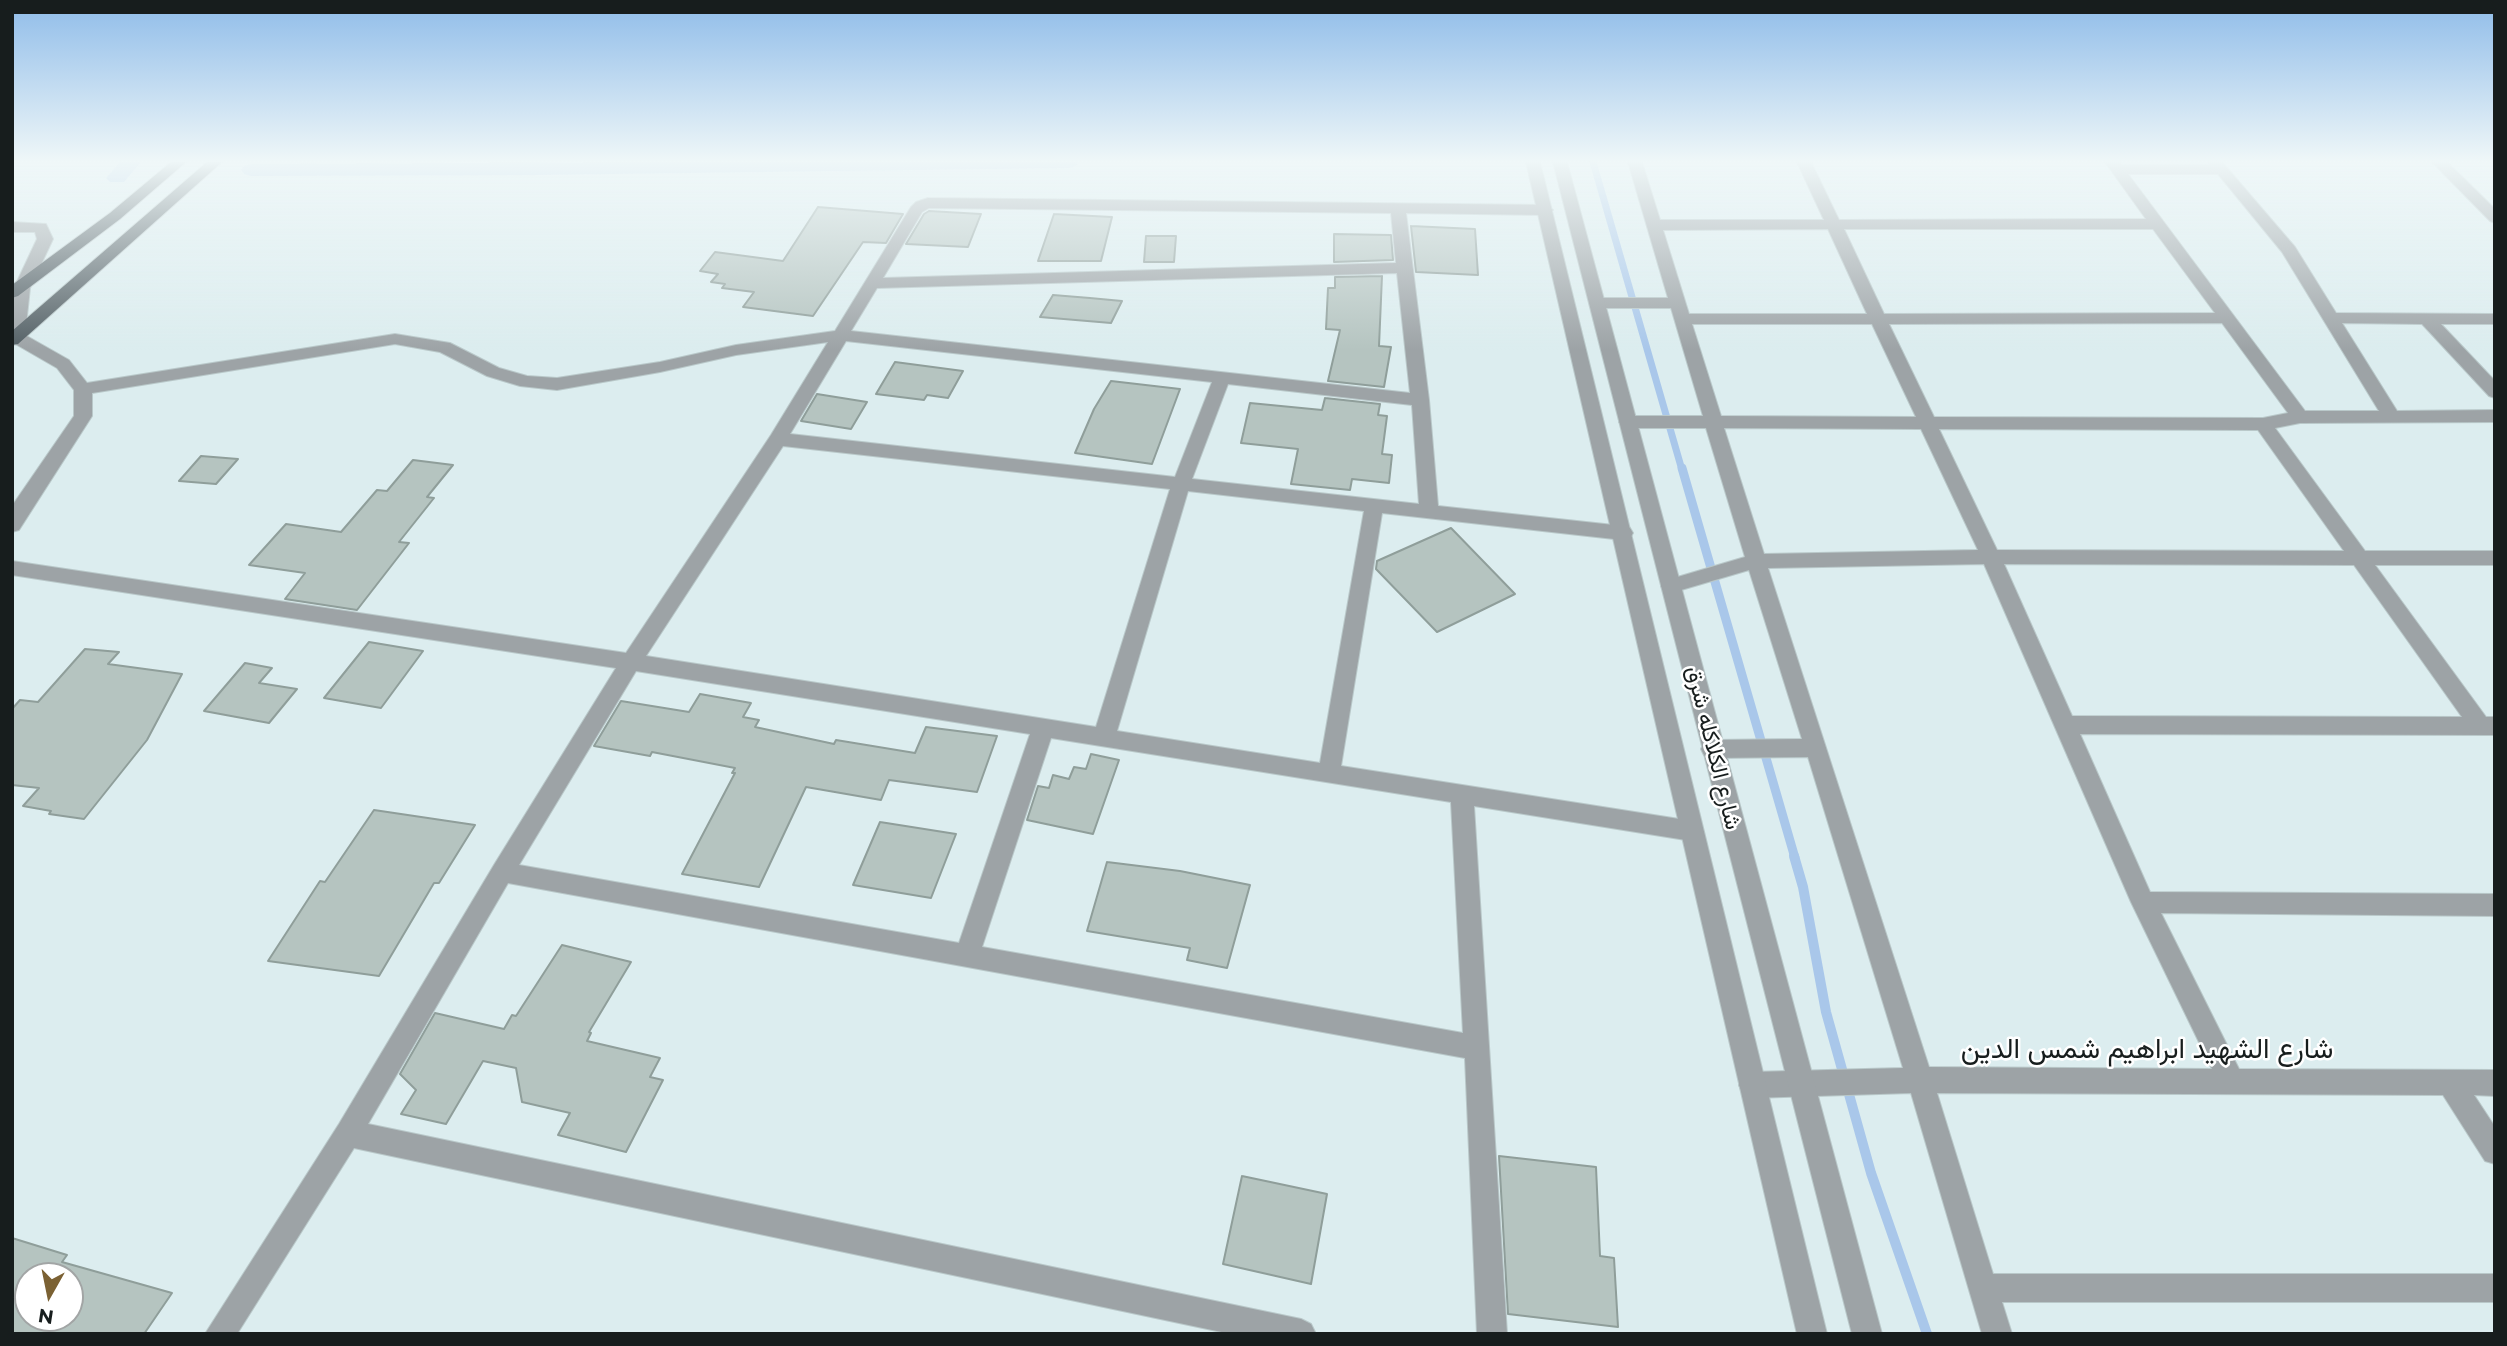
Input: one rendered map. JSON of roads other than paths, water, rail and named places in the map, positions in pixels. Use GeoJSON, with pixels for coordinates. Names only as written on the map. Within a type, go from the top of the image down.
{"type":"FeatureCollection","features":[{"type":"Feature","properties":{"kind":"highway"},"geometry":{"type":"LineString","coordinates":[[17,290],[103,225]]}},
{"type":"Feature","properties":{"kind":"highway"},"geometry":{"type":"LineString","coordinates":[[14,338],[143,225]]}},
{"type":"Feature","properties":{"kind":"street"},"geometry":{"type":"LineString","coordinates":[[220,1334],[348,1133],[502,872],[631,662],[778,439],[908,225]]}},
{"type":"Feature","properties":{"kind":"street"},"geometry":{"type":"LineString","coordinates":[[1400,225],[1420,400],[1429,512]]}},
{"type":"Feature","properties":{"kind":"street","name":"شارع الكلاكله شرق"},"geometry":{"type":"LineString","coordinates":[[1549,225],[1812,1334]]}},
{"type":"Feature","properties":{"kind":"street","name":"شارع الكلاكله شرق"},"geometry":{"type":"LineString","coordinates":[[1576,225],[1867,1334]]}},
{"type":"Feature","properties":{"kind":"street"},"geometry":{"type":"LineString","coordinates":[[1672,225],[1655,225],[1997,1334]]}},
{"type":"Feature","properties":{"kind":"street"},"geometry":{"type":"LineString","coordinates":[[1834,225],[1991,557],[2143,902],[2232,1082]]}},
{"type":"Feature","properties":{"kind":"street"},"geometry":{"type":"LineString","coordinates":[[2161,225],[2300,417]]}},
{"type":"Feature","properties":{"kind":"street"},"geometry":{"type":"LineString","coordinates":[[2268,225],[2289,250],[2333,318],[2390,414]]}},
{"type":"Feature","properties":{"kind":"street"},"geometry":{"type":"LineString","coordinates":[[12,227],[41,227],[45,239],[17,290],[14,338],[62,364],[83,388],[83,416],[13,521]]}},
{"type":"Feature","properties":{"kind":"street"},"geometry":{"type":"LineString","coordinates":[[873,284],[1405,268]]}},
{"type":"Feature","properties":{"kind":"street"},"geometry":{"type":"LineString","coordinates":[[1597,303],[1680,311],[1878,318],[2228,317]]}},
{"type":"Feature","properties":{"kind":"street"},"geometry":{"type":"LineString","coordinates":[[2333,318],[2495,319]]}},
{"type":"Feature","properties":{"kind":"street"},"geometry":{"type":"LineString","coordinates":[[2427,319],[2495,392]]}},
{"type":"Feature","properties":{"kind":"street"},"geometry":{"type":"LineString","coordinates":[[83,388],[395,339],[444,347],[493,372],[526,382],[556,383],[648,369],[736,350],[841,335],[1420,400]]}},
{"type":"Feature","properties":{"kind":"street"},"geometry":{"type":"LineString","coordinates":[[1104,738],[1181,484],[1222,378]]}},
{"type":"Feature","properties":{"kind":"street"},"geometry":{"type":"LineString","coordinates":[[1628,422],[2263,424],[2300,417],[2390,414],[2495,416]]}},
{"type":"Feature","properties":{"kind":"street"},"geometry":{"type":"LineString","coordinates":[[2263,424],[2488,726]]}},
{"type":"Feature","properties":{"kind":"street"},"geometry":{"type":"LineString","coordinates":[[778,439],[1623,533]]}},
{"type":"Feature","properties":{"kind":"street"},"geometry":{"type":"LineString","coordinates":[[1329,774],[1374,506]]}},
{"type":"Feature","properties":{"kind":"street"},"geometry":{"type":"LineString","coordinates":[[1671,586],[1757,561],[1991,557],[2495,558]]}},
{"type":"Feature","properties":{"kind":"street"},"geometry":{"type":"LineString","coordinates":[[12,568],[631,662],[1692,831]]}},
{"type":"Feature","properties":{"kind":"street"},"geometry":{"type":"LineString","coordinates":[[2064,725],[2488,726]]}},
{"type":"Feature","properties":{"kind":"street"},"geometry":{"type":"LineString","coordinates":[[967,956],[1043,728]]}},
{"type":"Feature","properties":{"kind":"street"},"geometry":{"type":"LineString","coordinates":[[1713,749],[1815,748]]}},
{"type":"Feature","properties":{"kind":"street"},"geometry":{"type":"LineString","coordinates":[[1462,796],[1492,1334]]}},
{"type":"Feature","properties":{"kind":"street"},"geometry":{"type":"LineString","coordinates":[[502,872],[1477,1048]]}},
{"type":"Feature","properties":{"kind":"street"},"geometry":{"type":"LineString","coordinates":[[2143,902],[2495,905]]}},
{"type":"Feature","properties":{"kind":"street","name":"شارع الشهيد ابراهيم شمس الدين"},"geometry":{"type":"LineString","coordinates":[[1752,1085],[1919,1080],[2495,1083]]}},
{"type":"Feature","properties":{"kind":"street"},"geometry":{"type":"LineString","coordinates":[[2450,1083],[2495,1151]]}},
{"type":"Feature","properties":{"kind":"street"},"geometry":{"type":"LineString","coordinates":[[348,1133],[1301,1334]]}},
{"type":"Feature","properties":{"kind":"street"},"geometry":{"type":"LineString","coordinates":[[1982,1288],[2495,1288]]}},
{"type":"Feature","properties":{"kind":"waterway"},"geometry":{"type":"LineString","coordinates":[[1611,225],[1682,470]]}},
{"type":"Feature","properties":{"kind":"waterway"},"geometry":{"type":"LineString","coordinates":[[1682,468],[1795,858]]}},
{"type":"Feature","properties":{"kind":"waterway"},"geometry":{"type":"LineString","coordinates":[[1794,856],[1803,887],[1826,1012],[1871,1173],[1927,1334]]}}]}
